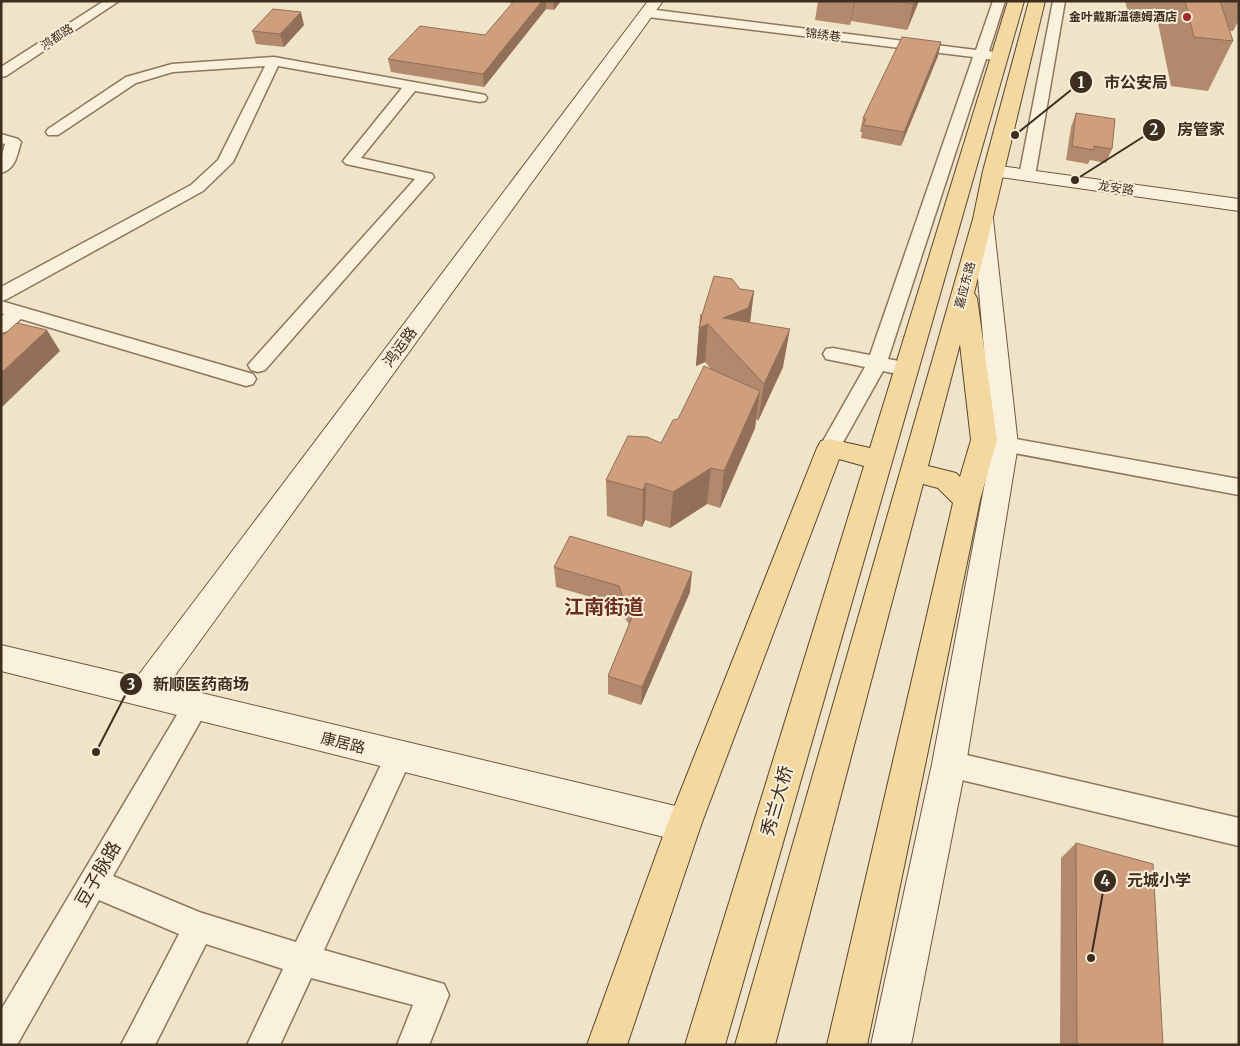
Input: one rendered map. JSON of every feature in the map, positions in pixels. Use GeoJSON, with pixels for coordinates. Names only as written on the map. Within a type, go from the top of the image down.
{"type":"FeatureCollection","features":[{"type":"Feature","properties":{"kind":"main road"},"geometry":{"type":"LineString","coordinates":[[606,1045],[684,825],[830,448],[879,460],[907,370],[962,175],[990,55],[1016,1]]}},
{"type":"Feature","properties":{"kind":"main road","name":"嘉应东路"},"geometry":{"type":"LineString","coordinates":[[755,1045],[983,219],[993,171],[1037,1]]}},
{"type":"Feature","properties":{"kind":"main road"},"geometry":{"type":"LineString","coordinates":[[847,1045],[967,500],[984,440],[965,284]]}},
{"type":"Feature","properties":{"kind":"main road","name":"秀兰大桥"},"geometry":{"type":"LineString","coordinates":[[705,1045],[879,460]]}},
{"type":"Feature","properties":{"kind":"main road"},"geometry":{"type":"LineString","coordinates":[[912,472],[947,480],[967,500]]}},
{"type":"Feature","properties":{"kind":"street","name":"鸿都路"},"geometry":{"type":"LineString","coordinates":[[1,73],[113,1]]}},
{"type":"Feature","properties":{"kind":"street"},"geometry":{"type":"LineString","coordinates":[[830,448],[877,363],[990,55],[999,1]]}},
{"type":"Feature","properties":{"kind":"street"},"geometry":{"type":"LineString","coordinates":[[1027,176],[1059,1]]}},
{"type":"Feature","properties":{"kind":"street","name":"锦绣巷"},"geometry":{"type":"LineString","coordinates":[[652,7],[990,55]]}},
{"type":"Feature","properties":{"kind":"street","name":"鸿运路"},"geometry":{"type":"LineString","coordinates":[[144,693],[652,7]]}},
{"type":"Feature","properties":{"kind":"street"},"geometry":{"type":"LineString","coordinates":[[1,295],[197,188],[225,162],[274,61]]}},
{"type":"Feature","properties":{"kind":"street"},"geometry":{"type":"LineString","coordinates":[[53,132],[131,80],[172,68],[274,61],[480,98]]}},
{"type":"Feature","properties":{"kind":"street"},"geometry":{"type":"LineString","coordinates":[[1,327],[10,309],[252,372],[426,177],[351,161],[411,86]]}},
{"type":"Feature","properties":{"kind":"street"},"geometry":{"type":"LineString","coordinates":[[1,138],[13,142],[8,162],[1,168]]}},
{"type":"Feature","properties":{"kind":"street","name":"龙安路"},"geometry":{"type":"LineString","coordinates":[[993,171],[1239,206]]}},
{"type":"Feature","properties":{"kind":"street"},"geometry":{"type":"LineString","coordinates":[[891,1045],[950,764],[1005,445],[983,219]]}},
{"type":"Feature","properties":{"kind":"street"},"geometry":{"type":"LineString","coordinates":[[834,354],[907,370]]}},
{"type":"Feature","properties":{"kind":"street"},"geometry":{"type":"LineString","coordinates":[[1005,445],[1239,487]]}},
{"type":"Feature","properties":{"kind":"street","name":"康居路"},"geometry":{"type":"LineString","coordinates":[[1,658],[399,757],[684,825]]}},
{"type":"Feature","properties":{"kind":"street","name":"豆子脉路"},"geometry":{"type":"LineString","coordinates":[[1,1041],[196,706]]}},
{"type":"Feature","properties":{"kind":"street"},"geometry":{"type":"LineString","coordinates":[[263,1045],[399,757]]}},
{"type":"Feature","properties":{"kind":"street"},"geometry":{"type":"LineString","coordinates":[[950,764],[1239,832]]}},
{"type":"Feature","properties":{"kind":"street"},"geometry":{"type":"LineString","coordinates":[[93,883],[199,927],[303,960],[433,995],[413,1045]]}},
{"type":"Feature","properties":{"kind":"street"},"geometry":{"type":"LineString","coordinates":[[137,1045],[199,927]]}},
{"type":"Feature","properties":{"kind":"building"},"geometry":{"type":"Polygon","coordinates":[[[514,1],[542,1],[483,74],[388,59],[420,26],[485,35],[514,1]]]}},
{"type":"Feature","properties":{"kind":"building"},"geometry":{"type":"Polygon","coordinates":[[[895,1],[914,1],[913,4],[895,1]]]}},
{"type":"Feature","properties":{"kind":"building"},"geometry":{"type":"Polygon","coordinates":[[[1185,1],[1220,1],[1233,41],[1194,37],[1185,1]]]}},
{"type":"Feature","properties":{"kind":"building"},"geometry":{"type":"Polygon","coordinates":[[[273,9],[301,12],[280,34],[252,31],[273,9]]]}},
{"type":"Feature","properties":{"kind":"building"},"geometry":{"type":"Polygon","coordinates":[[[902,37],[941,42],[904,132],[863,125],[866,119],[863,118],[902,37]]]}},
{"type":"Feature","properties":{"kind":"building"},"geometry":{"type":"Polygon","coordinates":[[[1076,113],[1115,119],[1112,149],[1094,146],[1094,150],[1072,146],[1076,113]]]}},
{"type":"Feature","properties":{"kind":"building"},"geometry":{"type":"Polygon","coordinates":[[[714,276],[732,279],[740,289],[754,291],[748,308],[723,318],[790,329],[764,384],[708,324],[699,328],[702,317],[700,315],[702,315],[714,276]]]}},
{"type":"Feature","properties":{"kind":"building"},"geometry":{"type":"Polygon","coordinates":[[[17,323],[47,330],[1,373],[1,337],[17,323]]]}},
{"type":"Feature","properties":{"kind":"building"},"geometry":{"type":"Polygon","coordinates":[[[704,366],[760,391],[724,471],[711,468],[673,492],[646,483],[643,490],[606,480],[628,436],[647,437],[661,443],[673,420],[678,419],[704,366]]]}},
{"type":"Feature","properties":{"kind":"building"},"geometry":{"type":"Polygon","coordinates":[[[570,536],[692,572],[642,687],[608,676],[635,610],[623,597],[619,586],[554,567],[570,536]]]}},
{"type":"Feature","properties":{"kind":"building"},"geometry":{"type":"Polygon","coordinates":[[[1076,843],[1153,864],[1163,1045],[1077,1045],[1076,843]]]}},
{"type":"Feature","properties":{"kind":"place","name":"金叶戴斯温德姆酒店"},"geometry":{"type":"Point","coordinates":[1187,17]}},
{"type":"Feature","properties":{"kind":"place","name":"市公安局"},"geometry":{"type":"Point","coordinates":[1015,135]}},
{"type":"Feature","properties":{"kind":"place","name":"房管家"},"geometry":{"type":"Point","coordinates":[1075,180]}},
{"type":"Feature","properties":{"kind":"place","name":"新顺医药商场"},"geometry":{"type":"Point","coordinates":[96,752]}},
{"type":"Feature","properties":{"kind":"place","name":"元城小学"},"geometry":{"type":"Point","coordinates":[1091,958]}},
{"type":"Feature","properties":{"kind":"district","name":"江南街道"},"geometry":{"type":"Point","coordinates":[604,607]}}]}
